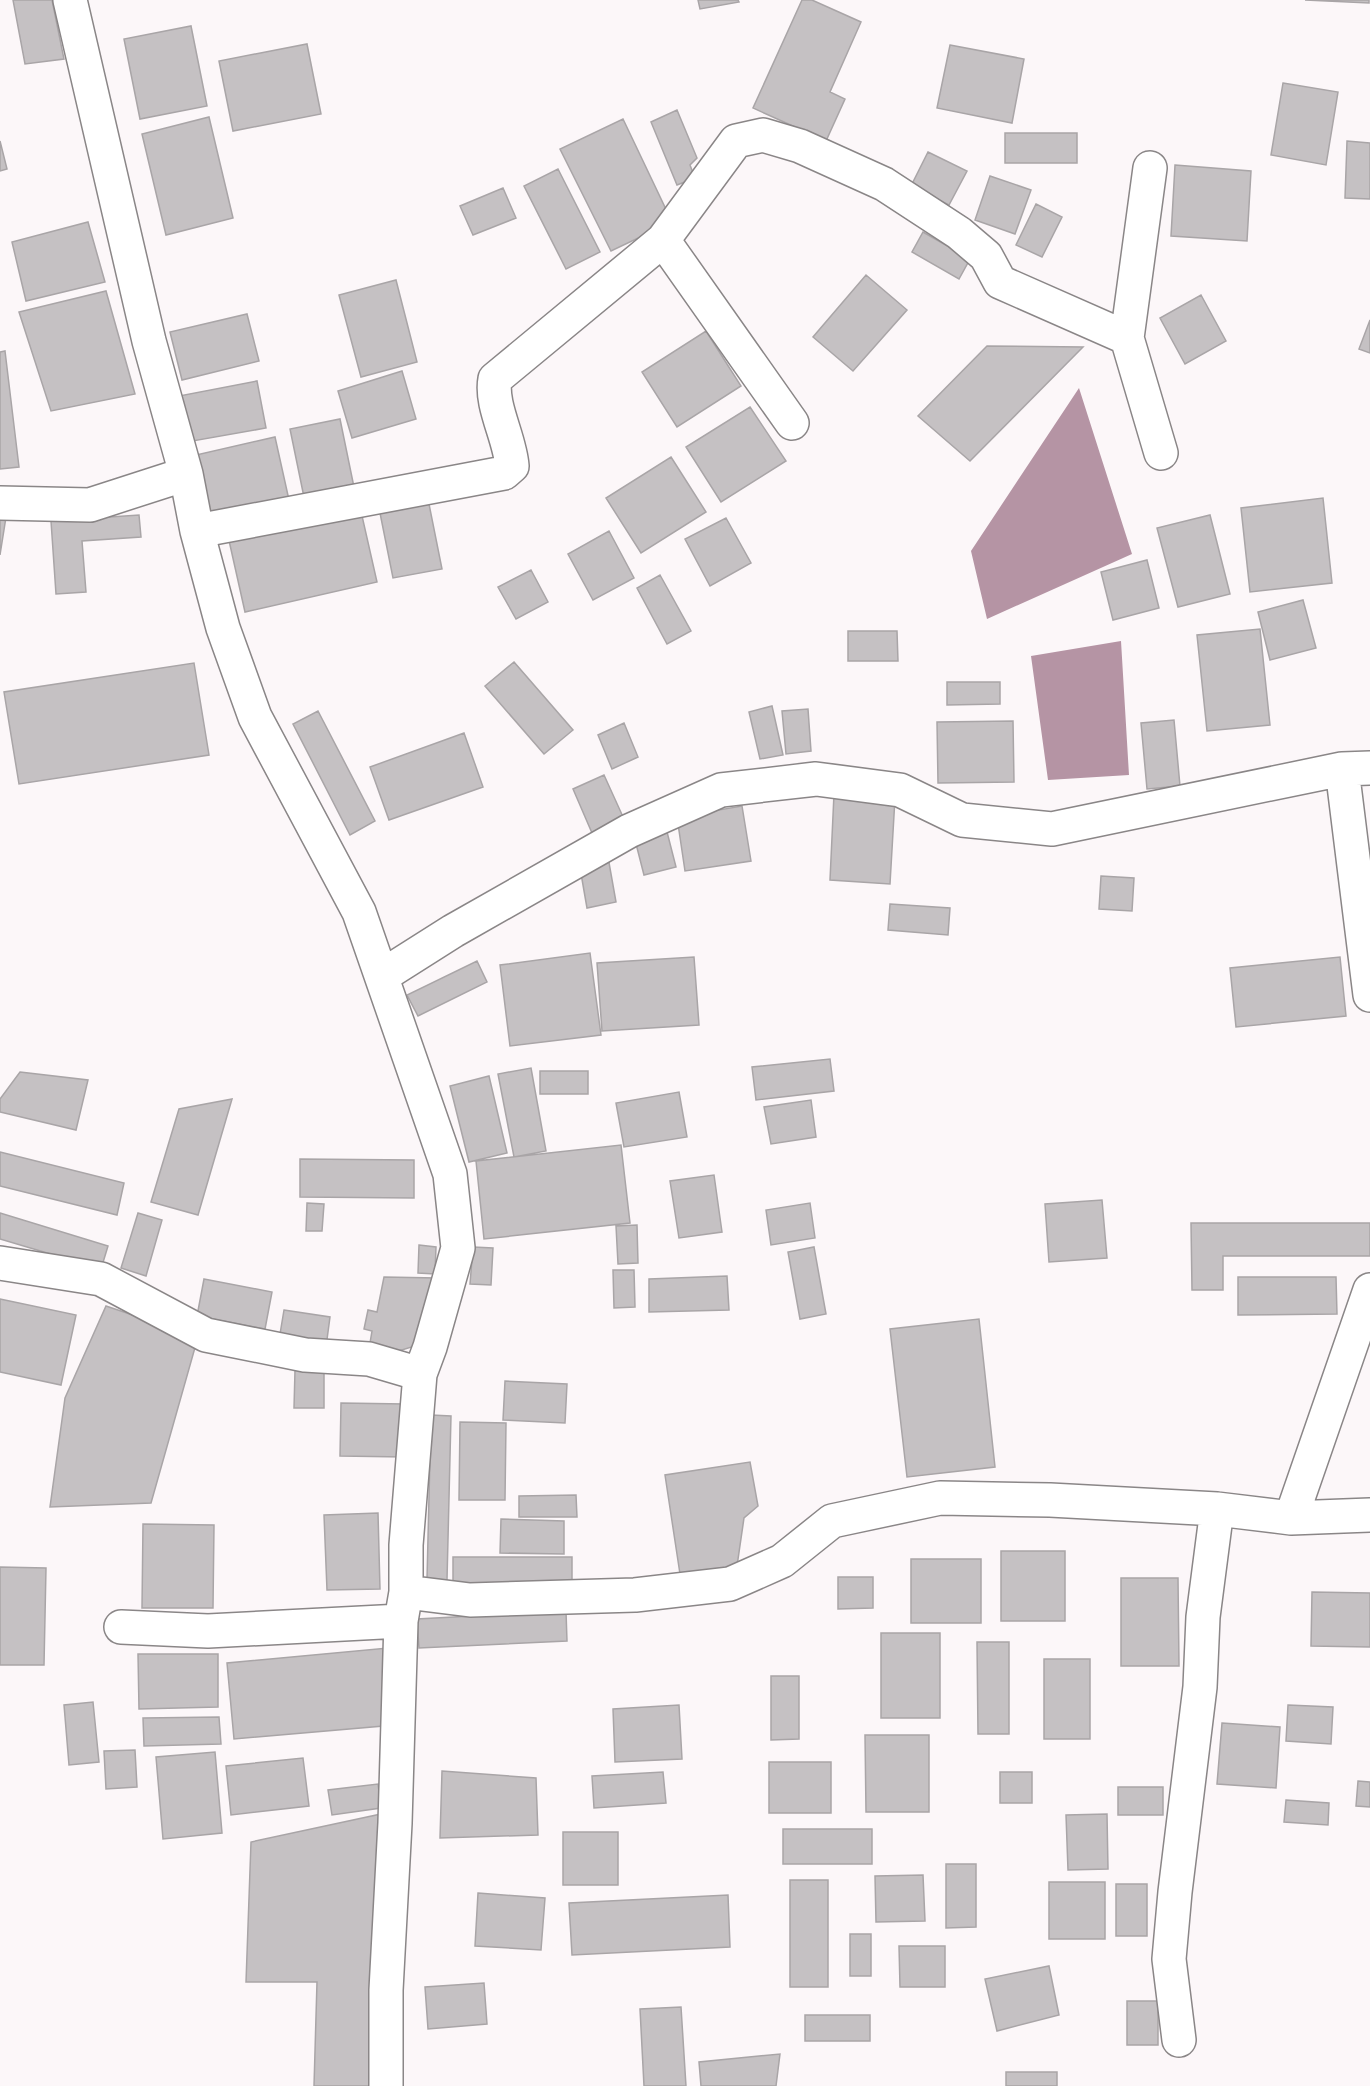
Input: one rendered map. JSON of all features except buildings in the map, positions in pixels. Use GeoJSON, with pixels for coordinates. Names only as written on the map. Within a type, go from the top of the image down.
{"type":"FeatureCollection","features":[{"type":"Feature","properties":{"kind":"street"},"geometry":{"type":"LineString","coordinates":[[70,0],[149,341],[186,474],[197,531],[222,628],[255,717],[359,912],[450,1174],[458,1248],[420,1374],[406,1545],[386,1990],[386,2086]]}},
{"type":"Feature","properties":{"kind":"street"},"geometry":{"type":"LineString","coordinates":[[197,531],[504,472],[512,466],[511,453],[493,390],[495,378],[663,240],[736,141],[763,135],[800,146],[884,184],[959,234],[986,256],[1000,282],[1127,338]]}},
{"type":"Feature","properties":{"kind":"street"},"geometry":{"type":"LineString","coordinates":[[1150,168],[1127,338],[1161,453]]}},
{"type":"Feature","properties":{"kind":"street"},"geometry":{"type":"LineString","coordinates":[[663,240],[792,423]]}},
{"type":"Feature","properties":{"kind":"street"},"geometry":{"type":"LineString","coordinates":[[0,503],[90,505],[186,474]]}},
{"type":"Feature","properties":{"kind":"street"},"geometry":{"type":"LineString","coordinates":[[382,976],[453,931],[629,831],[721,790],[816,779],[900,790],[962,820],[1052,830],[1356,769],[1370,995]]}},
{"type":"Feature","properties":{"kind":"street"},"geometry":{"type":"LineString","coordinates":[[0,1263],[101,1279],[206,1335],[305,1354],[369,1359],[420,1374]]}},
{"type":"Feature","properties":{"kind":"street"},"geometry":{"type":"LineString","coordinates":[[1291,1518],[1370,1290]]}},
{"type":"Feature","properties":{"kind":"street"},"geometry":{"type":"LineString","coordinates":[[121,1627],[208,1631],[403,1606],[470,1600],[635,1595],[730,1584],[782,1561],[832,1521],[940,1498],[1050,1500],[1217,1509],[1291,1518],[1370,1515]]}},
{"type":"Feature","properties":{"kind":"street"},"geometry":{"type":"LineString","coordinates":[[1179,2040],[1169,1959],[1200,1687],[1203,1617],[1217,1509]]}},
{"type":"Feature","properties":{"kind":"shaded area"},"geometry":{"type":"Polygon","coordinates":[[[1079,388],[1132,554],[987,619],[971,551],[1079,388]]]}},
{"type":"Feature","properties":{"kind":"shaded area"},"geometry":{"type":"Polygon","coordinates":[[[1121,641],[1129,775],[1048,780],[1031,656],[1121,641]]]}}]}
